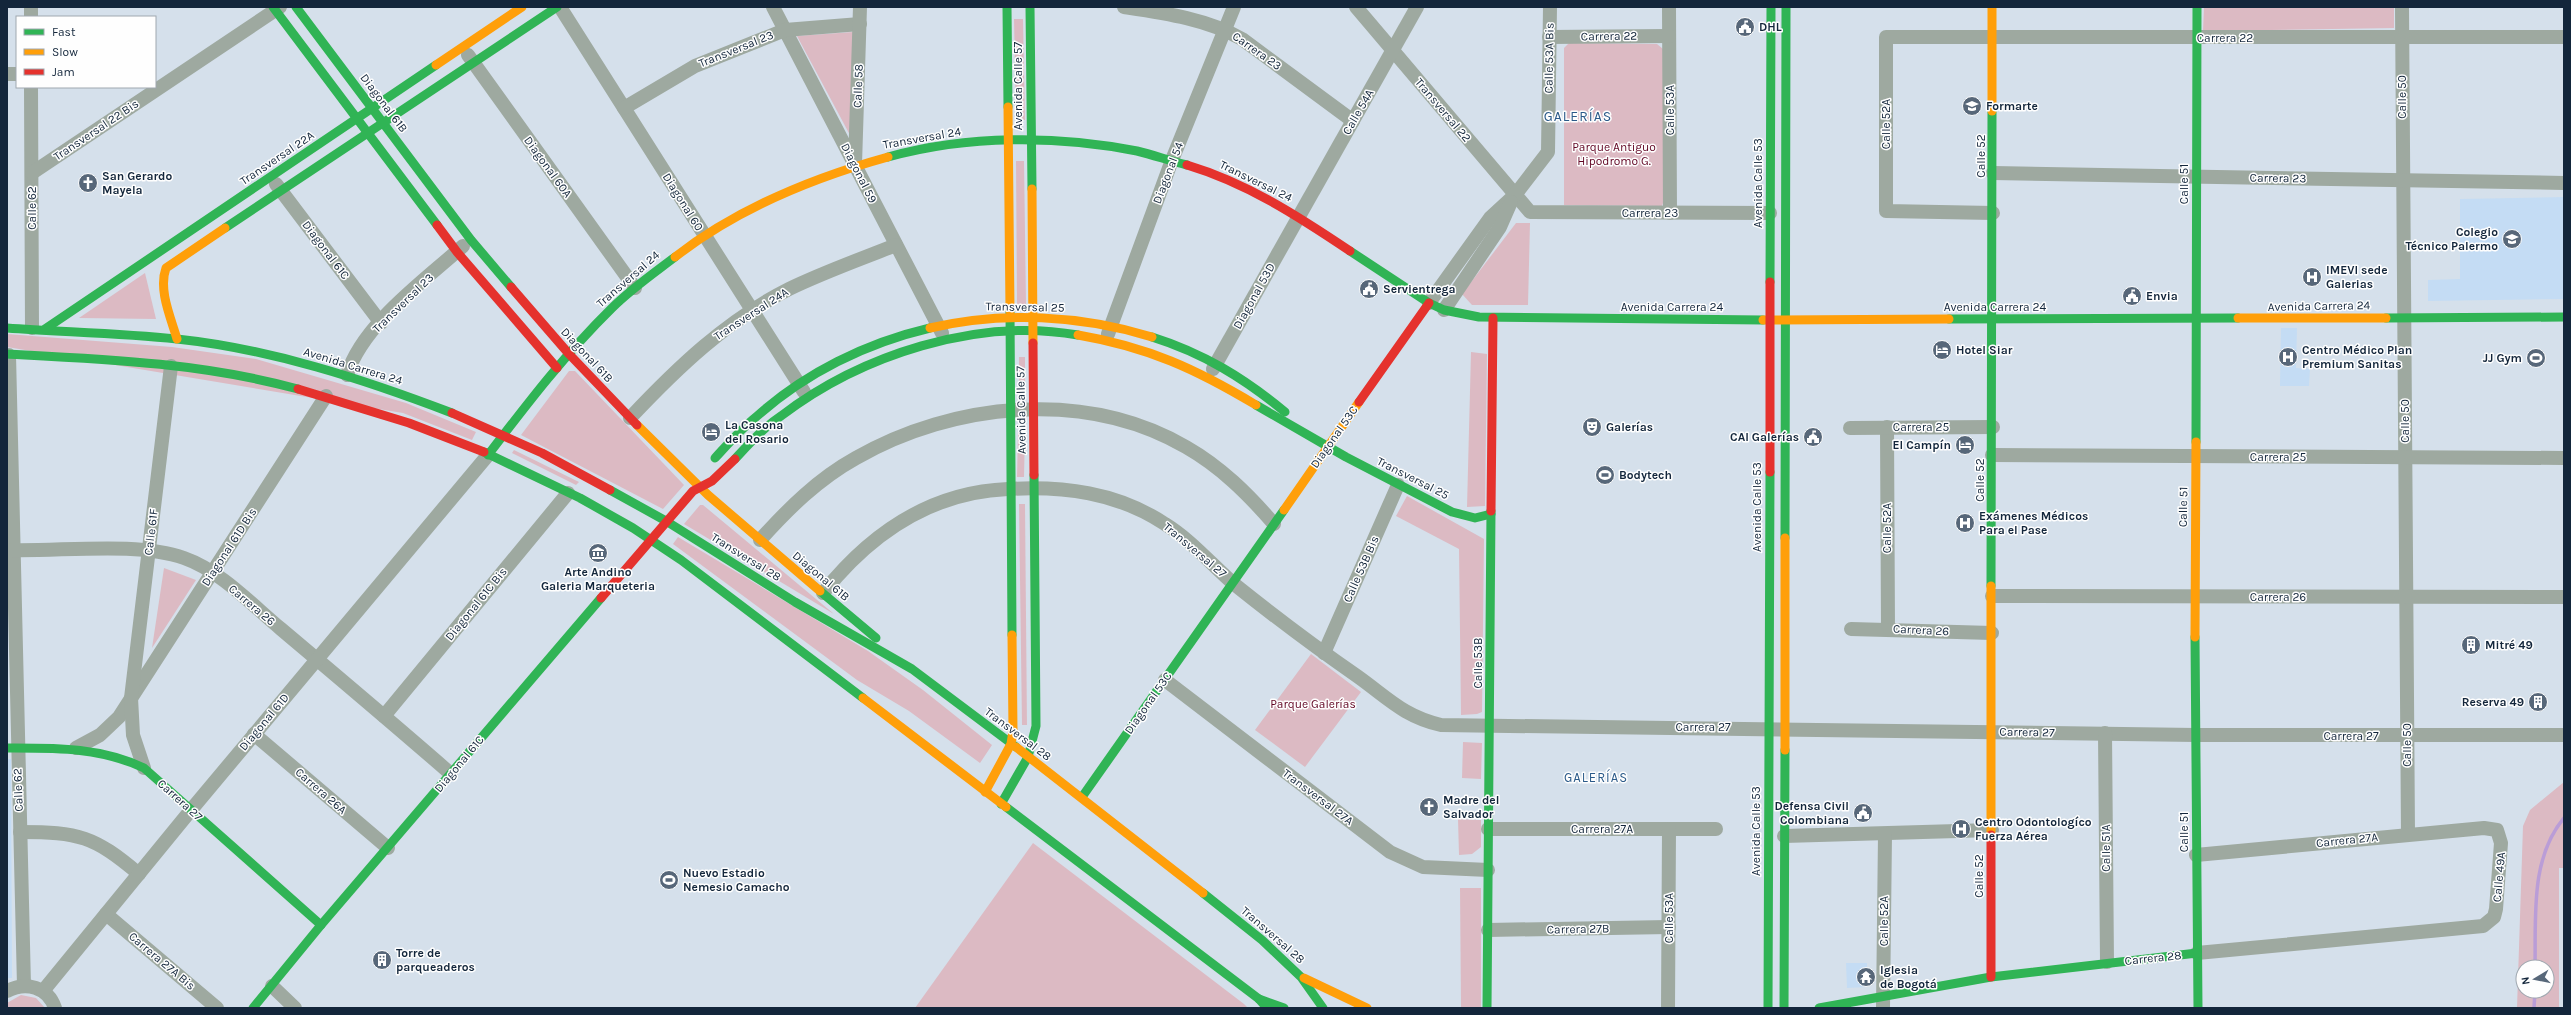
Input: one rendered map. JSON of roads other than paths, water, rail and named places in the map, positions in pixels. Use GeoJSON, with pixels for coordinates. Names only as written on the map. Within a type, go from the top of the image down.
{"type":"FeatureCollection","features":[{"type":"Feature","properties":{"kind":"main road","name":"Diagonal 61B"},"geometry":{"type":"LineString","coordinates":[[296,7],[471,240],[569,354],[698,486],[912,669]]}},
{"type":"Feature","properties":{"kind":"main road","name":"Transversal 22A"},"geometry":{"type":"LineString","coordinates":[[38,328],[271,177],[522,7]]}},
{"type":"Feature","properties":{"kind":"main road"},"geometry":{"type":"LineString","coordinates":[[177,339],[163,284],[164,272],[170,265],[366,132],[557,7]]}},
{"type":"Feature","properties":{"kind":"main road","name":"Avenida Calle 57"},"geometry":{"type":"LineString","coordinates":[[985,792],[1012,744],[1013,731],[1007,7]]}},
{"type":"Feature","properties":{"kind":"main road","name":"Avenida Calle 57"},"geometry":{"type":"LineString","coordinates":[[1001,804],[1029,757],[1034,744],[1036,726],[1030,7]]}},
{"type":"Feature","properties":{"kind":"main road","name":"Avenida Calle 53"},"geometry":{"type":"LineString","coordinates":[[1768,1008],[1771,7]]}},
{"type":"Feature","properties":{"kind":"main road"},"geometry":{"type":"LineString","coordinates":[[1784,1008],[1784,320],[1786,7]]}},
{"type":"Feature","properties":{"kind":"main road","name":"Calle 52"},"geometry":{"type":"LineString","coordinates":[[1991,977],[1993,427],[1992,7]]}},
{"type":"Feature","properties":{"kind":"main road","name":"Calle 51"},"geometry":{"type":"LineString","coordinates":[[2197,7],[2195,596],[2198,1008]]}},
{"type":"Feature","properties":{"kind":"main road"},"geometry":{"type":"LineString","coordinates":[[276,8],[356,119],[457,252],[557,368]]}},
{"type":"Feature","properties":{"kind":"main road","name":"Transversal 24"},"geometry":{"type":"LineString","coordinates":[[488,455],[557,368],[600,320],[634,288],[704,235],[778,194],[855,165],[932,146],[1008,139],[1030,139],[1112,145],[1172,160],[1235,182],[1299,216],[1429,303]]}},
{"type":"Feature","properties":{"kind":"main road","name":"Avenida Carrera 24"},"geometry":{"type":"LineString","coordinates":[[1429,303],[1444,310],[1493,318],[1784,320],[2564,317]]}},
{"type":"Feature","properties":{"kind":"main road","name":"Diagonal 53C"},"geometry":{"type":"LineString","coordinates":[[1082,797],[1429,303]]}},
{"type":"Feature","properties":{"kind":"main road","name":"Transversal 25"},"geometry":{"type":"LineString","coordinates":[[710,464],[751,420],[798,383],[824,367],[872,344],[937,324],[1010,316],[1032,316],[1111,326],[1167,342],[1217,363],[1262,392],[1327,447]]}},
{"type":"Feature","properties":{"kind":"main road","name":"Calle 53B"},"geometry":{"type":"LineString","coordinates":[[1487,1008],[1493,318]]}},
{"type":"Feature","properties":{"kind":"main road","name":"Avenida Carrera 24"},"geometry":{"type":"LineString","coordinates":[[7,328],[38,328],[177,339],[266,354],[347,375],[395,391],[504,435],[542,453],[666,521]]}},
{"type":"Feature","properties":{"kind":"main road","name":"Transversal 25"},"geometry":{"type":"LineString","coordinates":[[698,486],[712,481],[766,426],[807,397],[856,371],[945,339],[972,334],[1032,331],[1105,340],[1160,356],[1209,377],[1327,447],[1398,485],[1468,518],[1478,519],[1491,514]]}},
{"type":"Feature","properties":{"kind":"main road"},"geometry":{"type":"LineString","coordinates":[[8,355],[171,366],[236,375],[326,396],[385,415],[488,455],[568,493],[651,539],[1259,999],[1267,1008]]}},
{"type":"Feature","properties":{"kind":"main road","name":"Transversal 25"},"geometry":{"type":"LineString","coordinates":[[666,521],[698,486],[701,476]]}},
{"type":"Feature","properties":{"kind":"main road","name":"Diagonal 61C"},"geometry":{"type":"LineString","coordinates":[[253,1008],[321,925],[666,521]]}},
{"type":"Feature","properties":{"kind":"main road","name":"Transversal 28"},"geometry":{"type":"LineString","coordinates":[[666,521],[795,602],[912,669],[1082,797],[1258,937],[1301,977],[1323,1008]]}},
{"type":"Feature","properties":{"kind":"main road","name":"Carrera 27"},"geometry":{"type":"LineString","coordinates":[[12,749],[76,748],[119,756],[144,768],[321,925]]}},
{"type":"Feature","properties":{"kind":"main road","name":"Carrera 28"},"geometry":{"type":"LineString","coordinates":[[1819,1008],[1883,1002],[1991,977],[2107,962],[2197,953]]}},
{"type":"Feature","properties":{"kind":"main road"},"geometry":{"type":"LineString","coordinates":[[1301,977],[1367,1008]]}},
{"type":"Feature","properties":{"kind":"main road"},"geometry":{"type":"LineString","coordinates":[[1259,999],[1284,1008]]}},
{"type":"Feature","properties":{"kind":"street","name":"Diagonal 60"},"geometry":{"type":"LineString","coordinates":[[560,7],[807,397]]}},
{"type":"Feature","properties":{"kind":"street","name":"Diagonal 59"},"geometry":{"type":"LineString","coordinates":[[773,7],[945,339]]}},
{"type":"Feature","properties":{"kind":"street","name":"Calle 58"},"geometry":{"type":"LineString","coordinates":[[855,165],[860,7]]}},
{"type":"Feature","properties":{"kind":"street","name":"Carrera 23"},"geometry":{"type":"LineString","coordinates":[[1124,7],[1188,19],[1225,30],[1242,39],[1353,121]]}},
{"type":"Feature","properties":{"kind":"street","name":"Diagonal 54"},"geometry":{"type":"LineString","coordinates":[[1105,340],[1172,160],[1234,7]]}},
{"type":"Feature","properties":{"kind":"street","name":"Transversal 22"},"geometry":{"type":"LineString","coordinates":[[1356,7],[1530,212]]}},
{"type":"Feature","properties":{"kind":"street","name":"Calle 54A"},"geometry":{"type":"LineString","coordinates":[[1299,216],[1418,7]]}},
{"type":"Feature","properties":{"kind":"street","name":"Calle 53A Bis"},"geometry":{"type":"LineString","coordinates":[[1515,195],[1548,152],[1550,7]]}},
{"type":"Feature","properties":{"kind":"street","name":"Calle 53A"},"geometry":{"type":"LineString","coordinates":[[1669,7],[1670,213]]}},
{"type":"Feature","properties":{"kind":"street","name":"Calle 50"},"geometry":{"type":"LineString","coordinates":[[2402,7],[2408,834]]}},
{"type":"Feature","properties":{"kind":"street","name":"Transversal 22 Bis"},"geometry":{"type":"LineString","coordinates":[[32,174],[276,8]]}},
{"type":"Feature","properties":{"kind":"street","name":"Transversal 23"},"geometry":{"type":"LineString","coordinates":[[624,108],[695,66],[785,30],[860,24]]}},
{"type":"Feature","properties":{"kind":"street","name":"Carrera 22"},"geometry":{"type":"LineString","coordinates":[[1549,37],[1669,36]]}},
{"type":"Feature","properties":{"kind":"street","name":"Carrera 22"},"geometry":{"type":"LineString","coordinates":[[1886,37],[2564,37]]}},
{"type":"Feature","properties":{"kind":"street","name":"Calle 52A"},"geometry":{"type":"LineString","coordinates":[[1886,37],[1886,211],[1993,213]]}},
{"type":"Feature","properties":{"kind":"street","name":"Diagonal 60A"},"geometry":{"type":"LineString","coordinates":[[462,47],[634,288]]}},
{"type":"Feature","properties":{"kind":"street","name":"Calle 62"},"geometry":{"type":"LineString","coordinates":[[31,88],[32,174],[38,328]]}},
{"type":"Feature","properties":{"kind":"street","name":"Carrera 23"},"geometry":{"type":"LineString","coordinates":[[1993,173],[2564,183]]}},
{"type":"Feature","properties":{"kind":"street","name":"Diagonal 61C"},"geometry":{"type":"LineString","coordinates":[[271,177],[381,323]]}},
{"type":"Feature","properties":{"kind":"street","name":"Diagonal 53C"},"geometry":{"type":"LineString","coordinates":[[1429,303],[1490,218],[1515,195]]}},
{"type":"Feature","properties":{"kind":"street"},"geometry":{"type":"LineString","coordinates":[[1444,310],[1500,227],[1515,195]]}},
{"type":"Feature","properties":{"kind":"street","name":"Carrera 23"},"geometry":{"type":"LineString","coordinates":[[1530,212],[1770,213]]}},
{"type":"Feature","properties":{"kind":"street","name":"Diagonal 53D"},"geometry":{"type":"LineString","coordinates":[[1209,377],[1299,216]]}},
{"type":"Feature","properties":{"kind":"street","name":"Transversal 23"},"geometry":{"type":"LineString","coordinates":[[347,375],[351,363],[364,343],[381,323],[471,240]]}},
{"type":"Feature","properties":{"kind":"street","name":"Transversal 24A"},"geometry":{"type":"LineString","coordinates":[[630,418],[688,358],[752,311],[796,286],[896,245]]}},
{"type":"Feature","properties":{"kind":"street","name":"Calle 62"},"geometry":{"type":"LineString","coordinates":[[8,355],[12,749],[20,832],[24,986]]}},
{"type":"Feature","properties":{"kind":"street","name":"Calle 61F"},"geometry":{"type":"LineString","coordinates":[[144,768],[132,735],[131,698],[171,366]]}},
{"type":"Feature","properties":{"kind":"street","name":"Diagonal 61D Bis"},"geometry":{"type":"LineString","coordinates":[[76,748],[109,728],[131,698],[326,396]]}},
{"type":"Feature","properties":{"kind":"street"},"geometry":{"type":"LineString","coordinates":[[760,540],[820,481],[855,458],[892,439],[932,425],[973,415],[1033,410],[1074,411],[1112,418],[1150,430],[1186,447],[1219,469],[1249,494],[1274,524]]}},
{"type":"Feature","properties":{"kind":"street","name":"Calle 52A"},"geometry":{"type":"LineString","coordinates":[[1887,426],[1888,629]]}},
{"type":"Feature","properties":{"kind":"street","name":"Carrera 25"},"geometry":{"type":"LineString","coordinates":[[1850,428],[1887,426],[1993,427]]}},
{"type":"Feature","properties":{"kind":"street","name":"Diagonal 61D"},"geometry":{"type":"LineString","coordinates":[[43,991],[254,734],[488,455]]}},
{"type":"Feature","properties":{"kind":"street","name":"Carrera 25"},"geometry":{"type":"LineString","coordinates":[[1992,455],[2564,458]]}},
{"type":"Feature","properties":{"kind":"street","name":"Calle 53B Bis"},"geometry":{"type":"LineString","coordinates":[[1324,653],[1398,485]]}},
{"type":"Feature","properties":{"kind":"street","name":"Transversal 27"},"geometry":{"type":"LineString","coordinates":[[823,593],[852,558],[875,538],[907,517],[941,502],[978,491],[1034,488],[1080,490],[1125,502],[1165,524],[1201,552],[1233,583],[1324,653],[1411,716],[1441,725],[1489,726]]}},
{"type":"Feature","properties":{"kind":"street","name":"Diagonal 61C Bis"},"geometry":{"type":"LineString","coordinates":[[384,716],[568,493]]}},
{"type":"Feature","properties":{"kind":"street","name":"Carrera 26"},"geometry":{"type":"LineString","coordinates":[[10,550],[149,550],[184,558],[212,573],[318,658],[451,774]]}},
{"type":"Feature","properties":{"kind":"street","name":"Carrera 26"},"geometry":{"type":"LineString","coordinates":[[1992,596],[2564,597]]}},
{"type":"Feature","properties":{"kind":"street","name":"Carrera 26"},"geometry":{"type":"LineString","coordinates":[[1851,629],[1992,633]]}},
{"type":"Feature","properties":{"kind":"street","name":"Transversal 27A"},"geometry":{"type":"LineString","coordinates":[[1165,680],[1390,852],[1423,867],[1488,870]]}},
{"type":"Feature","properties":{"kind":"street","name":"Carrera 27"},"geometry":{"type":"LineString","coordinates":[[1489,726],[1784,728],[2196,735],[2564,735]]}},
{"type":"Feature","properties":{"kind":"street","name":"Carrera 26A"},"geometry":{"type":"LineString","coordinates":[[254,734],[388,848]]}},
{"type":"Feature","properties":{"kind":"street","name":"Calle 51A"},"geometry":{"type":"LineString","coordinates":[[2105,734],[2107,962]]}},
{"type":"Feature","properties":{"kind":"street","name":"Carrera 27A"},"geometry":{"type":"LineString","coordinates":[[2196,855],[2408,834],[2484,828],[2497,830]]}},
{"type":"Feature","properties":{"kind":"street","name":"Carrera 27A"},"geometry":{"type":"LineString","coordinates":[[1488,829],[1716,829]]}},
{"type":"Feature","properties":{"kind":"street","name":"Calle 53A"},"geometry":{"type":"LineString","coordinates":[[1668,1008],[1669,829]]}},
{"type":"Feature","properties":{"kind":"street"},"geometry":{"type":"LineString","coordinates":[[1784,836],[1992,830]]}},
{"type":"Feature","properties":{"kind":"street","name":"Calle 49A"},"geometry":{"type":"LineString","coordinates":[[2489,923],[2496,909],[2502,843],[2497,830]]}},
{"type":"Feature","properties":{"kind":"street"},"geometry":{"type":"LineString","coordinates":[[20,832],[53,832],[92,840],[115,854],[139,874]]}},
{"type":"Feature","properties":{"kind":"street","name":"Calle 52A"},"geometry":{"type":"LineString","coordinates":[[1883,1002],[1885,834]]}},
{"type":"Feature","properties":{"kind":"street","name":"Carrera 27A Bis"},"geometry":{"type":"LineString","coordinates":[[106,914],[217,1008]]}},
{"type":"Feature","properties":{"kind":"street","name":"Carrera 28"},"geometry":{"type":"LineString","coordinates":[[2197,953],[2477,927],[2489,923]]}},
{"type":"Feature","properties":{"kind":"street","name":"Carrera 27B"},"geometry":{"type":"LineString","coordinates":[[1488,930],[1668,927]]}},
{"type":"Feature","properties":{"kind":"street"},"geometry":{"type":"LineString","coordinates":[[7,991],[24,986],[43,991],[55,1008]]}},
{"type":"Feature","properties":{"kind":"street"},"geometry":{"type":"LineString","coordinates":[[272,986],[295,1008]]}},
{"type":"Feature","properties":{"kind":"waterway"},"geometry":{"type":"LineString","coordinates":[[2535,959],[2537,889],[2540,870],[2545,851],[2553,834],[2564,818]]}},
{"type":"Feature","properties":{"kind":"waterway"},"geometry":{"type":"LineString","coordinates":[[2534,1008],[2535,999]]}},
{"type":"Feature","properties":{"kind":"place","name":"DHL"},"geometry":{"type":"Point","coordinates":[1745,27]}},
{"type":"Feature","properties":{"kind":"place","name":"Formarte"},"geometry":{"type":"Point","coordinates":[1972,106]}},
{"type":"Feature","properties":{"kind":"place","name":"San Gerardo Mayela"},"geometry":{"type":"Point","coordinates":[88,183]}},
{"type":"Feature","properties":{"kind":"place","name":"Colegio Técnico Palermo"},"geometry":{"type":"Point","coordinates":[2512,239]}},
{"type":"Feature","properties":{"kind":"place","name":"IMEVI sede Galerias"},"geometry":{"type":"Point","coordinates":[2312,277]}},
{"type":"Feature","properties":{"kind":"place","name":"Servientrega"},"geometry":{"type":"Point","coordinates":[1369,289]}},
{"type":"Feature","properties":{"kind":"place","name":"Envia"},"geometry":{"type":"Point","coordinates":[2132,296]}},
{"type":"Feature","properties":{"kind":"place","name":"Hotel Siar"},"geometry":{"type":"Point","coordinates":[1942,350]}},
{"type":"Feature","properties":{"kind":"place","name":"Centro Médico Plan Premium Sanitas"},"geometry":{"type":"Point","coordinates":[2288,357]}},
{"type":"Feature","properties":{"kind":"place","name":"JJ Gym"},"geometry":{"type":"Point","coordinates":[2536,358]}},
{"type":"Feature","properties":{"kind":"place","name":"Galerías"},"geometry":{"type":"Point","coordinates":[1592,427]}},
{"type":"Feature","properties":{"kind":"place","name":"La Casona del Rosario"},"geometry":{"type":"Point","coordinates":[711,432]}},
{"type":"Feature","properties":{"kind":"place","name":"CAI Galerías"},"geometry":{"type":"Point","coordinates":[1813,437]}},
{"type":"Feature","properties":{"kind":"place","name":"El Campín"},"geometry":{"type":"Point","coordinates":[1965,445]}},
{"type":"Feature","properties":{"kind":"place","name":"Bodytech"},"geometry":{"type":"Point","coordinates":[1605,475]}},
{"type":"Feature","properties":{"kind":"place","name":"Exámenes Médicos Para el Pase"},"geometry":{"type":"Point","coordinates":[1965,523]}},
{"type":"Feature","properties":{"kind":"place","name":"Arte Andino Galeria Marqueteria"},"geometry":{"type":"Point","coordinates":[598,553]}},
{"type":"Feature","properties":{"kind":"place","name":"Mitré 49"},"geometry":{"type":"Point","coordinates":[2471,645]}},
{"type":"Feature","properties":{"kind":"place","name":"Reserva 49"},"geometry":{"type":"Point","coordinates":[2538,702]}},
{"type":"Feature","properties":{"kind":"place","name":"Madre del Salvador"},"geometry":{"type":"Point","coordinates":[1429,807]}},
{"type":"Feature","properties":{"kind":"place","name":"Defensa Civil Colombiana"},"geometry":{"type":"Point","coordinates":[1863,813]}},
{"type":"Feature","properties":{"kind":"place","name":"Centro Odontologíco Fuerza Aérea"},"geometry":{"type":"Point","coordinates":[1961,829]}},
{"type":"Feature","properties":{"kind":"place","name":"Nuevo Estadio Nemesio Camacho"},"geometry":{"type":"Point","coordinates":[669,880]}},
{"type":"Feature","properties":{"kind":"place","name":"Torre de parqueaderos"},"geometry":{"type":"Point","coordinates":[382,960]}},
{"type":"Feature","properties":{"kind":"place","name":"Iglesia de Bogotá"},"geometry":{"type":"Point","coordinates":[1866,977]}},
{"type":"Feature","properties":{"kind":"district","name":"GALERÍAS"},"geometry":{"type":"Point","coordinates":[1578,116]}},
{"type":"Feature","properties":{"kind":"district","name":"GALERÍAS"},"geometry":{"type":"Point","coordinates":[1596,777]}},
{"type":"Feature","properties":{"kind":"park label","name":"Parque Antiguo Hipodromo G."},"geometry":{"type":"Point","coordinates":[1614,154]}},
{"type":"Feature","properties":{"kind":"park label","name":"Parque Galerías"},"geometry":{"type":"Point","coordinates":[1313,704]}}]}
